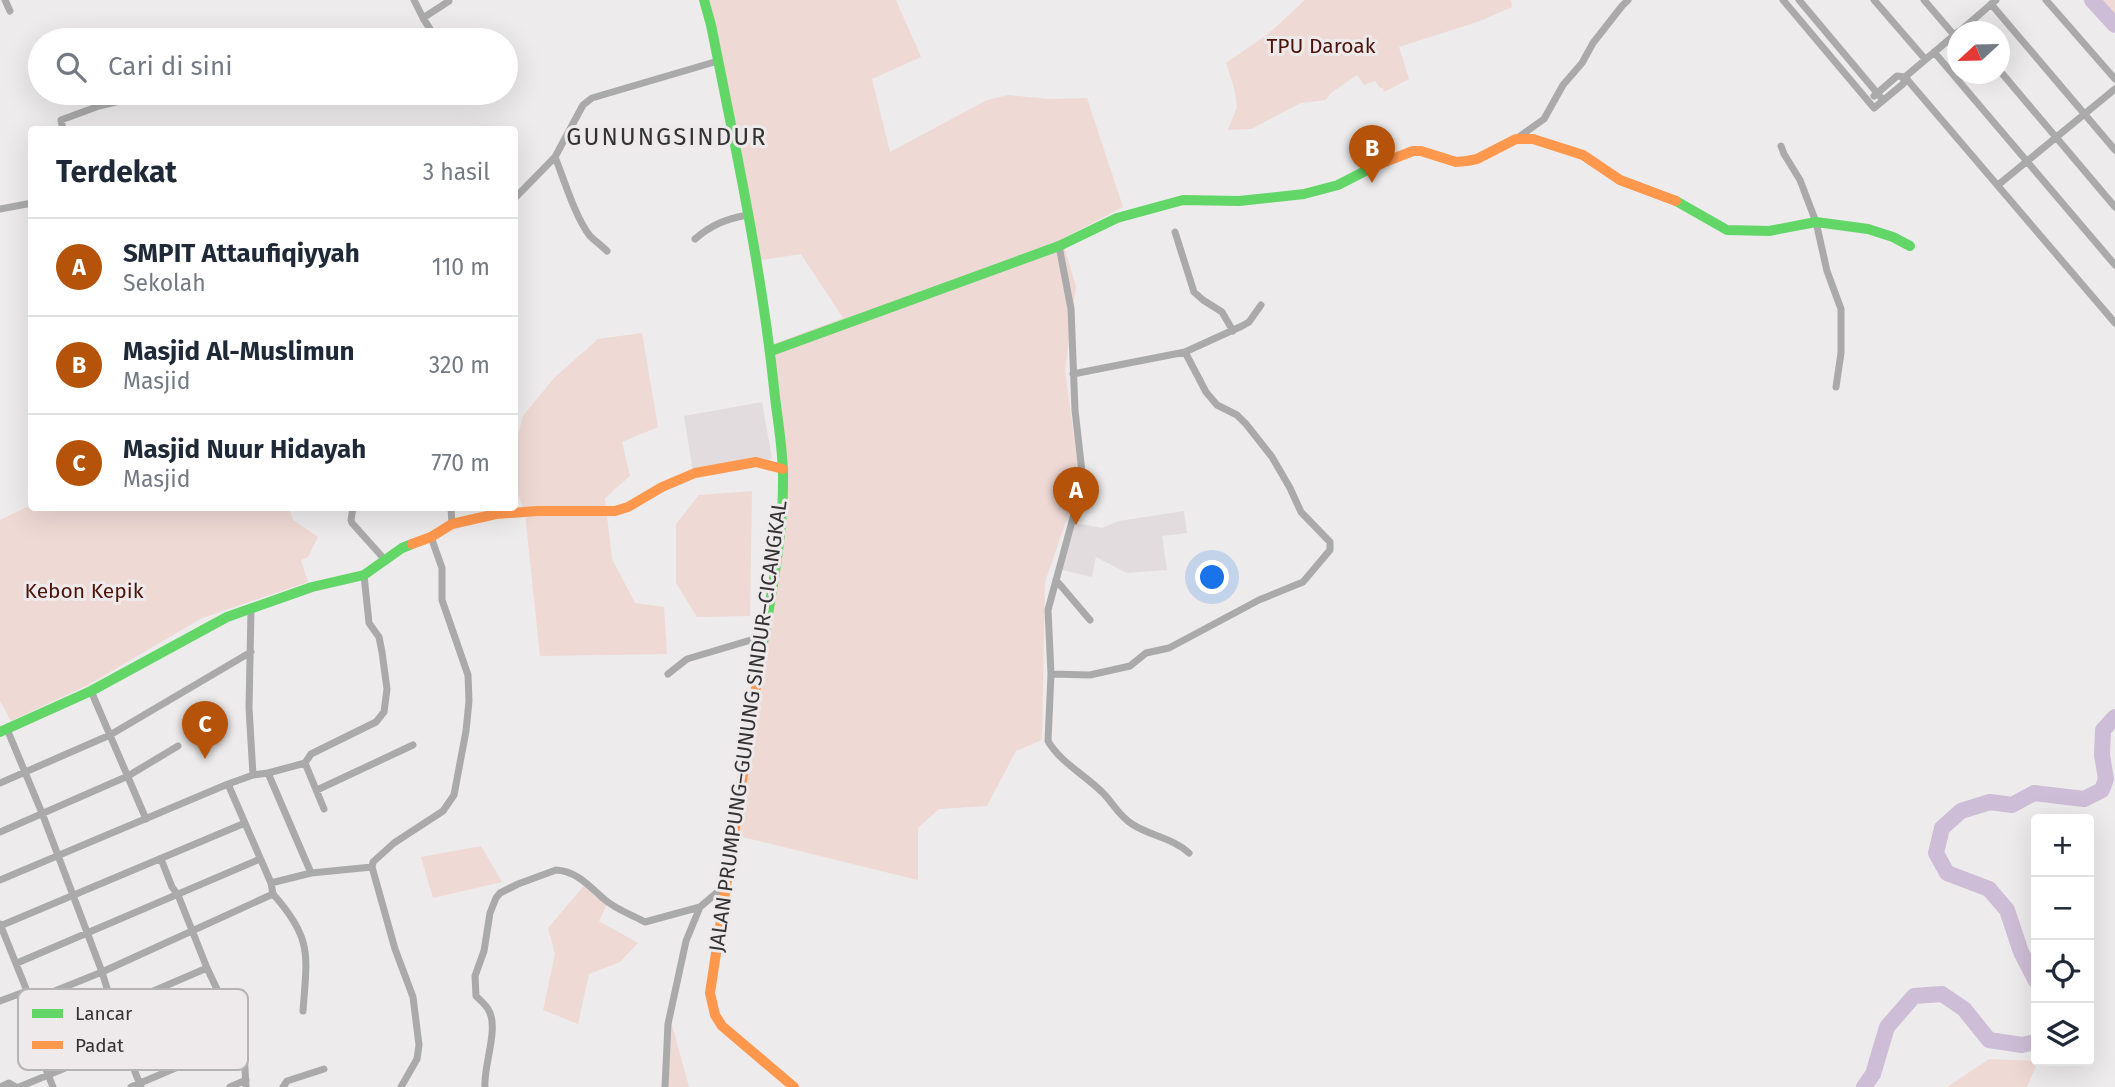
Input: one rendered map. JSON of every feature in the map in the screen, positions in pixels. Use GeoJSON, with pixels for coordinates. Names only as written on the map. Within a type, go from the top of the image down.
{"type":"FeatureCollection","features":[{"type":"Feature","properties":{"kind":"street"},"geometry":{"type":"LineString","coordinates":[[5,0],[10,11]]}},
{"type":"Feature","properties":{"kind":"street"},"geometry":{"type":"LineString","coordinates":[[414,0],[430,28]]}},
{"type":"Feature","properties":{"kind":"street"},"geometry":{"type":"LineString","coordinates":[[424,18],[450,0]]}},
{"type":"Feature","properties":{"kind":"street","name":"JALAN PRUMPUNG–GUNUNG SINDUR–CICANGKAL"},"geometry":{"type":"LineString","coordinates":[[704,0],[759,266],[783,469],[782,517],[710,993],[715,1015],[722,1026],[794,1087]]}},
{"type":"Feature","properties":{"kind":"street"},"geometry":{"type":"LineString","coordinates":[[771,351],[1059,246],[1117,218],[1163,204],[1183,201],[1239,201],[1304,194],[1338,185],[1385,161],[1413,151],[1456,162],[1477,159],[1516,139],[1544,119],[1563,85],[1628,0]]}},
{"type":"Feature","properties":{"kind":"street"},"geometry":{"type":"LineString","coordinates":[[1783,0],[1874,108],[1903,84],[1905,76],[1947,42]]}},
{"type":"Feature","properties":{"kind":"street"},"geometry":{"type":"LineString","coordinates":[[1798,0],[1883,100]]}},
{"type":"Feature","properties":{"kind":"street"},"geometry":{"type":"LineString","coordinates":[[1874,0],[1925,59]]}},
{"type":"Feature","properties":{"kind":"street"},"geometry":{"type":"LineString","coordinates":[[1924,0],[1948,21]]}},
{"type":"Feature","properties":{"kind":"street"},"geometry":{"type":"LineString","coordinates":[[1979,0],[1991,4],[2115,150]]}},
{"type":"Feature","properties":{"kind":"street"},"geometry":{"type":"LineString","coordinates":[[2046,0],[2115,79]]}},
{"type":"Feature","properties":{"kind":"street"},"geometry":{"type":"LineString","coordinates":[[1972,21],[1991,4]]}},
{"type":"Feature","properties":{"kind":"street"},"geometry":{"type":"LineString","coordinates":[[1934,52],[2115,265]]}},
{"type":"Feature","properties":{"kind":"street"},"geometry":{"type":"LineString","coordinates":[[518,195],[555,157],[583,105],[592,98],[718,61]]}},
{"type":"Feature","properties":{"kind":"street"},"geometry":{"type":"LineString","coordinates":[[1868,101],[1897,76],[1905,76],[2115,323]]}},
{"type":"Feature","properties":{"kind":"street"},"geometry":{"type":"LineString","coordinates":[[2010,83],[2115,207]]}},
{"type":"Feature","properties":{"kind":"street"},"geometry":{"type":"LineString","coordinates":[[1998,186],[2115,89]]}},
{"type":"Feature","properties":{"kind":"street"},"geometry":{"type":"LineString","coordinates":[[62,126],[61,120],[103,105]]}},
{"type":"Feature","properties":{"kind":"street"},"geometry":{"type":"LineString","coordinates":[[1516,139],[1533,139],[1583,155],[1620,180],[1671,198],[1727,230],[1769,231],[1816,222],[1868,229],[1910,246]]}},
{"type":"Feature","properties":{"kind":"street"},"geometry":{"type":"LineString","coordinates":[[1781,146],[1800,180],[1816,222],[1827,271],[1841,309],[1841,353],[1836,387]]}},
{"type":"Feature","properties":{"kind":"street"},"geometry":{"type":"LineString","coordinates":[[555,157],[586,229],[607,251]]}},
{"type":"Feature","properties":{"kind":"street"},"geometry":{"type":"LineString","coordinates":[[0,209],[28,204]]}},
{"type":"Feature","properties":{"kind":"street"},"geometry":{"type":"LineString","coordinates":[[695,239],[711,226],[747,215]]}},
{"type":"Feature","properties":{"kind":"street"},"geometry":{"type":"LineString","coordinates":[[1175,232],[1194,292],[1222,312],[1233,331]]}},
{"type":"Feature","properties":{"kind":"street"},"geometry":{"type":"LineString","coordinates":[[1059,246],[1071,309],[1075,410],[1083,481],[1048,610],[1051,674],[1048,741],[1053,750],[1106,796],[1120,815],[1131,824],[1180,844],[1189,853]]}},
{"type":"Feature","properties":{"kind":"street"},"geometry":{"type":"LineString","coordinates":[[1073,374],[1185,352],[1249,322],[1261,305]]}},
{"type":"Feature","properties":{"kind":"street"},"geometry":{"type":"LineString","coordinates":[[1051,674],[1090,675],[1130,666],[1146,653],[1169,649],[1259,600],[1303,582],[1330,550],[1330,542],[1301,512],[1272,457],[1237,415],[1211,399],[1185,352]]}},
{"type":"Feature","properties":{"kind":"street"},"geometry":{"type":"LineString","coordinates":[[106,989],[42,813],[4,731],[91,691],[227,617],[312,587],[364,575],[402,548],[430,537],[452,524],[496,514],[615,511],[628,508],[662,487],[695,473],[756,462],[783,469]]}},
{"type":"Feature","properties":{"kind":"street"},"geometry":{"type":"LineString","coordinates":[[352,511],[352,523],[386,561]]}},
{"type":"Feature","properties":{"kind":"street"},"geometry":{"type":"LineString","coordinates":[[451,511],[452,524]]}},
{"type":"Feature","properties":{"kind":"street"},"geometry":{"type":"LineString","coordinates":[[401,1087],[417,1059],[419,1045],[413,997],[395,950],[372,867],[373,862],[394,843],[443,811],[454,795],[469,701],[468,675],[443,600],[442,568],[430,537]]}},
{"type":"Feature","properties":{"kind":"street"},"geometry":{"type":"LineString","coordinates":[[0,880],[228,784],[253,775],[268,774],[306,763],[311,754],[376,722],[384,712],[387,689],[379,637],[369,623],[364,575]]}},
{"type":"Feature","properties":{"kind":"street"},"geometry":{"type":"LineString","coordinates":[[1056,580],[1090,620]]}},
{"type":"Feature","properties":{"kind":"street"},"geometry":{"type":"LineString","coordinates":[[251,610],[249,708],[253,775]]}},
{"type":"Feature","properties":{"kind":"street"},"geometry":{"type":"LineString","coordinates":[[668,674],[687,659],[764,636]]}},
{"type":"Feature","properties":{"kind":"street"},"geometry":{"type":"LineString","coordinates":[[0,783],[110,735],[251,652]]}},
{"type":"Feature","properties":{"kind":"street"},"geometry":{"type":"LineString","coordinates":[[91,691],[146,819]]}},
{"type":"Feature","properties":{"kind":"street"},"geometry":{"type":"LineString","coordinates":[[0,832],[128,776],[178,746]]}},
{"type":"Feature","properties":{"kind":"street"},"geometry":{"type":"LineString","coordinates":[[317,790],[413,746]]}},
{"type":"Feature","properties":{"kind":"street"},"geometry":{"type":"LineString","coordinates":[[306,763],[324,809]]}},
{"type":"Feature","properties":{"kind":"street"},"geometry":{"type":"LineString","coordinates":[[268,774],[311,873]]}},
{"type":"Feature","properties":{"kind":"street"},"geometry":{"type":"LineString","coordinates":[[228,784],[271,883],[273,894],[290,914],[303,937],[306,947],[303,1011]]}},
{"type":"Feature","properties":{"kind":"street"},"geometry":{"type":"LineString","coordinates":[[26,989],[0,925],[245,823]]}},
{"type":"Feature","properties":{"kind":"street"},"geometry":{"type":"LineString","coordinates":[[161,859],[216,989]]}},
{"type":"Feature","properties":{"kind":"street"},"geometry":{"type":"LineString","coordinates":[[17,962],[260,859]]}},
{"type":"Feature","properties":{"kind":"street"},"geometry":{"type":"LineString","coordinates":[[271,883],[311,873],[372,867]]}},
{"type":"Feature","properties":{"kind":"street"},"geometry":{"type":"LineString","coordinates":[[485,1087],[483,1073],[491,1048],[492,1017],[476,996],[475,976],[484,951],[490,913],[500,893],[518,884],[562,870],[581,878],[605,901],[645,922],[700,907],[727,884]]}},
{"type":"Feature","properties":{"kind":"street"},"geometry":{"type":"LineString","coordinates":[[60,989],[273,894]]}},
{"type":"Feature","properties":{"kind":"street"},"geometry":{"type":"LineString","coordinates":[[665,1087],[668,1024],[686,942],[700,907]]}},
{"type":"Feature","properties":{"kind":"street"},"geometry":{"type":"LineString","coordinates":[[159,989],[206,968]]}},
{"type":"Feature","properties":{"kind":"street"},"geometry":{"type":"LineString","coordinates":[[0,1001],[18,994]]}},
{"type":"Feature","properties":{"kind":"street"},"geometry":{"type":"LineString","coordinates":[[283,1087],[287,1081],[324,1069]]}},
{"type":"Feature","properties":{"kind":"street"},"geometry":{"type":"LineString","coordinates":[[46,1070],[53,1087]]}},
{"type":"Feature","properties":{"kind":"street"},"geometry":{"type":"LineString","coordinates":[[0,1087],[9,1083],[18,1087],[60,1070]]}},
{"type":"Feature","properties":{"kind":"street"},"geometry":{"type":"LineString","coordinates":[[137,1086],[173,1070]]}},
{"type":"Feature","properties":{"kind":"street"},"geometry":{"type":"LineString","coordinates":[[230,1087],[246,1084]]}},
{"type":"Feature","properties":{"kind":"shaded area"},"geometry":{"type":"Polygon","coordinates":[[[762,402],[772,459],[693,472],[684,416],[762,402]]]}},
{"type":"Feature","properties":{"kind":"shaded area"},"geometry":{"type":"Polygon","coordinates":[[[1184,511],[1187,533],[1162,536],[1167,570],[1127,573],[1096,557],[1092,577],[1062,570],[1075,523],[1102,528],[1119,521],[1184,511]]]}},
{"type":"Feature","properties":{"kind":"green space"},"geometry":{"type":"Polygon","coordinates":[[[709,0],[896,0],[921,57],[872,79],[890,152],[987,100],[1008,95],[1049,99],[1087,98],[1123,207],[1062,239],[1076,286],[1065,370],[1080,481],[1045,582],[1042,740],[1016,751],[987,806],[939,809],[918,828],[918,880],[734,835],[783,478],[768,346],[843,318],[801,254],[756,261],[709,0]]]}},
{"type":"Feature","properties":{"kind":"green space","name":"TPU Daroak"},"geometry":{"type":"Polygon","coordinates":[[[1305,0],[1511,0],[1512,7],[1480,21],[1399,47],[1409,79],[1384,92],[1375,81],[1364,85],[1357,75],[1331,93],[1326,100],[1301,103],[1251,129],[1228,130],[1237,107],[1226,63],[1268,34],[1305,0]]]}},
{"type":"Feature","properties":{"kind":"green space"},"geometry":{"type":"Polygon","coordinates":[[[2094,0],[2115,0],[2115,25],[2094,0]]]}},
{"type":"Feature","properties":{"kind":"green space"},"geometry":{"type":"Polygon","coordinates":[[[642,333],[658,427],[622,442],[630,476],[605,498],[612,559],[635,603],[664,607],[667,654],[540,656],[525,514],[518,494],[518,435],[523,416],[554,378],[598,339],[642,333]]]}},
{"type":"Feature","properties":{"kind":"green space"},"geometry":{"type":"Polygon","coordinates":[[[752,491],[750,616],[697,617],[676,583],[676,524],[699,495],[752,491]]]}},
{"type":"Feature","properties":{"kind":"green space","name":"Kebon Kepik"},"geometry":{"type":"Polygon","coordinates":[[[28,506],[28,511],[290,511],[293,520],[318,537],[308,557],[301,560],[308,582],[202,618],[88,685],[11,721],[0,701],[0,520],[28,506]]]}},
{"type":"Feature","properties":{"kind":"green space"},"geometry":{"type":"Polygon","coordinates":[[[481,846],[502,882],[433,898],[421,857],[481,846]]]}},
{"type":"Feature","properties":{"kind":"green space"},"geometry":{"type":"Polygon","coordinates":[[[587,882],[607,904],[599,921],[638,943],[620,962],[589,974],[578,1024],[543,1010],[555,954],[548,928],[587,882]]]}},
{"type":"Feature","properties":{"kind":"green space"},"geometry":{"type":"Polygon","coordinates":[[[671,1021],[689,1087],[665,1087],[671,1021]]]}},
{"type":"Feature","properties":{"kind":"green space"},"geometry":{"type":"Polygon","coordinates":[[[1989,1059],[2031,1061],[2031,1066],[2036,1066],[2027,1087],[1947,1087],[1989,1059]]]}},
{"type":"Feature","properties":{"kind":"waterway"},"geometry":{"type":"LineString","coordinates":[[2092,0],[2115,25]]}},
{"type":"Feature","properties":{"kind":"waterway"},"geometry":{"type":"LineString","coordinates":[[2031,971],[2021,952],[2007,910],[1989,889],[1947,873],[1936,853],[1942,828],[1961,811],[1990,802],[2012,805],[2034,793],[2084,799],[2102,790],[2106,779],[2102,755],[2103,730],[2115,717]]}},
{"type":"Feature","properties":{"kind":"waterway"},"geometry":{"type":"LineString","coordinates":[[1864,1087],[1873,1074],[1887,1027],[1914,996],[1942,994],[1964,1009],[1989,1040],[2022,1045],[2031,1043]]}},
{"type":"Feature","properties":{"kind":"traffic: fast"},"geometry":{"type":"LineString","coordinates":[[704,0],[755,251],[769,342],[782,459],[781,529],[759,668]]}},
{"type":"Feature","properties":{"kind":"traffic: fast"},"geometry":{"type":"LineString","coordinates":[[771,351],[1059,246],[1117,218],[1183,200],[1239,201],[1304,194],[1338,185],[1377,165]]}},
{"type":"Feature","properties":{"kind":"traffic: fast"},"geometry":{"type":"LineString","coordinates":[[1676,201],[1727,230],[1769,231],[1816,222],[1868,229],[1910,246]]}},
{"type":"Feature","properties":{"kind":"traffic: fast"},"geometry":{"type":"LineString","coordinates":[[0,732],[91,691],[227,617],[312,587],[364,575],[412,544]]}},
{"type":"Feature","properties":{"kind":"traffic: slow"},"geometry":{"type":"LineString","coordinates":[[1377,165],[1413,151],[1456,162],[1467,161],[1477,159],[1516,139],[1533,139],[1583,155],[1620,180],[1676,201]]}},
{"type":"Feature","properties":{"kind":"traffic: slow"},"geometry":{"type":"LineString","coordinates":[[412,544],[431,537],[452,524],[496,514],[615,511],[695,473],[756,462],[783,469]]}},
{"type":"Feature","properties":{"kind":"traffic: slow"},"geometry":{"type":"LineString","coordinates":[[759,668],[710,993],[715,1015],[722,1026],[794,1087]]}},
{"type":"Feature","properties":{"kind":"place","name":"Masjid Al-Muslimun"},"geometry":{"type":"Point","coordinates":[1372,183]}},
{"type":"Feature","properties":{"kind":"place","name":"SMPIT Attaufiqiyyah"},"geometry":{"type":"Point","coordinates":[1076,525]}},
{"type":"Feature","properties":{"kind":"place","name":"Masjid Nuur Hidayah"},"geometry":{"type":"Point","coordinates":[205,759]}},
{"type":"Feature","properties":{"kind":"district","name":"GUNUNGSINDUR"},"geometry":{"type":"Point","coordinates":[667,137]}}]}
